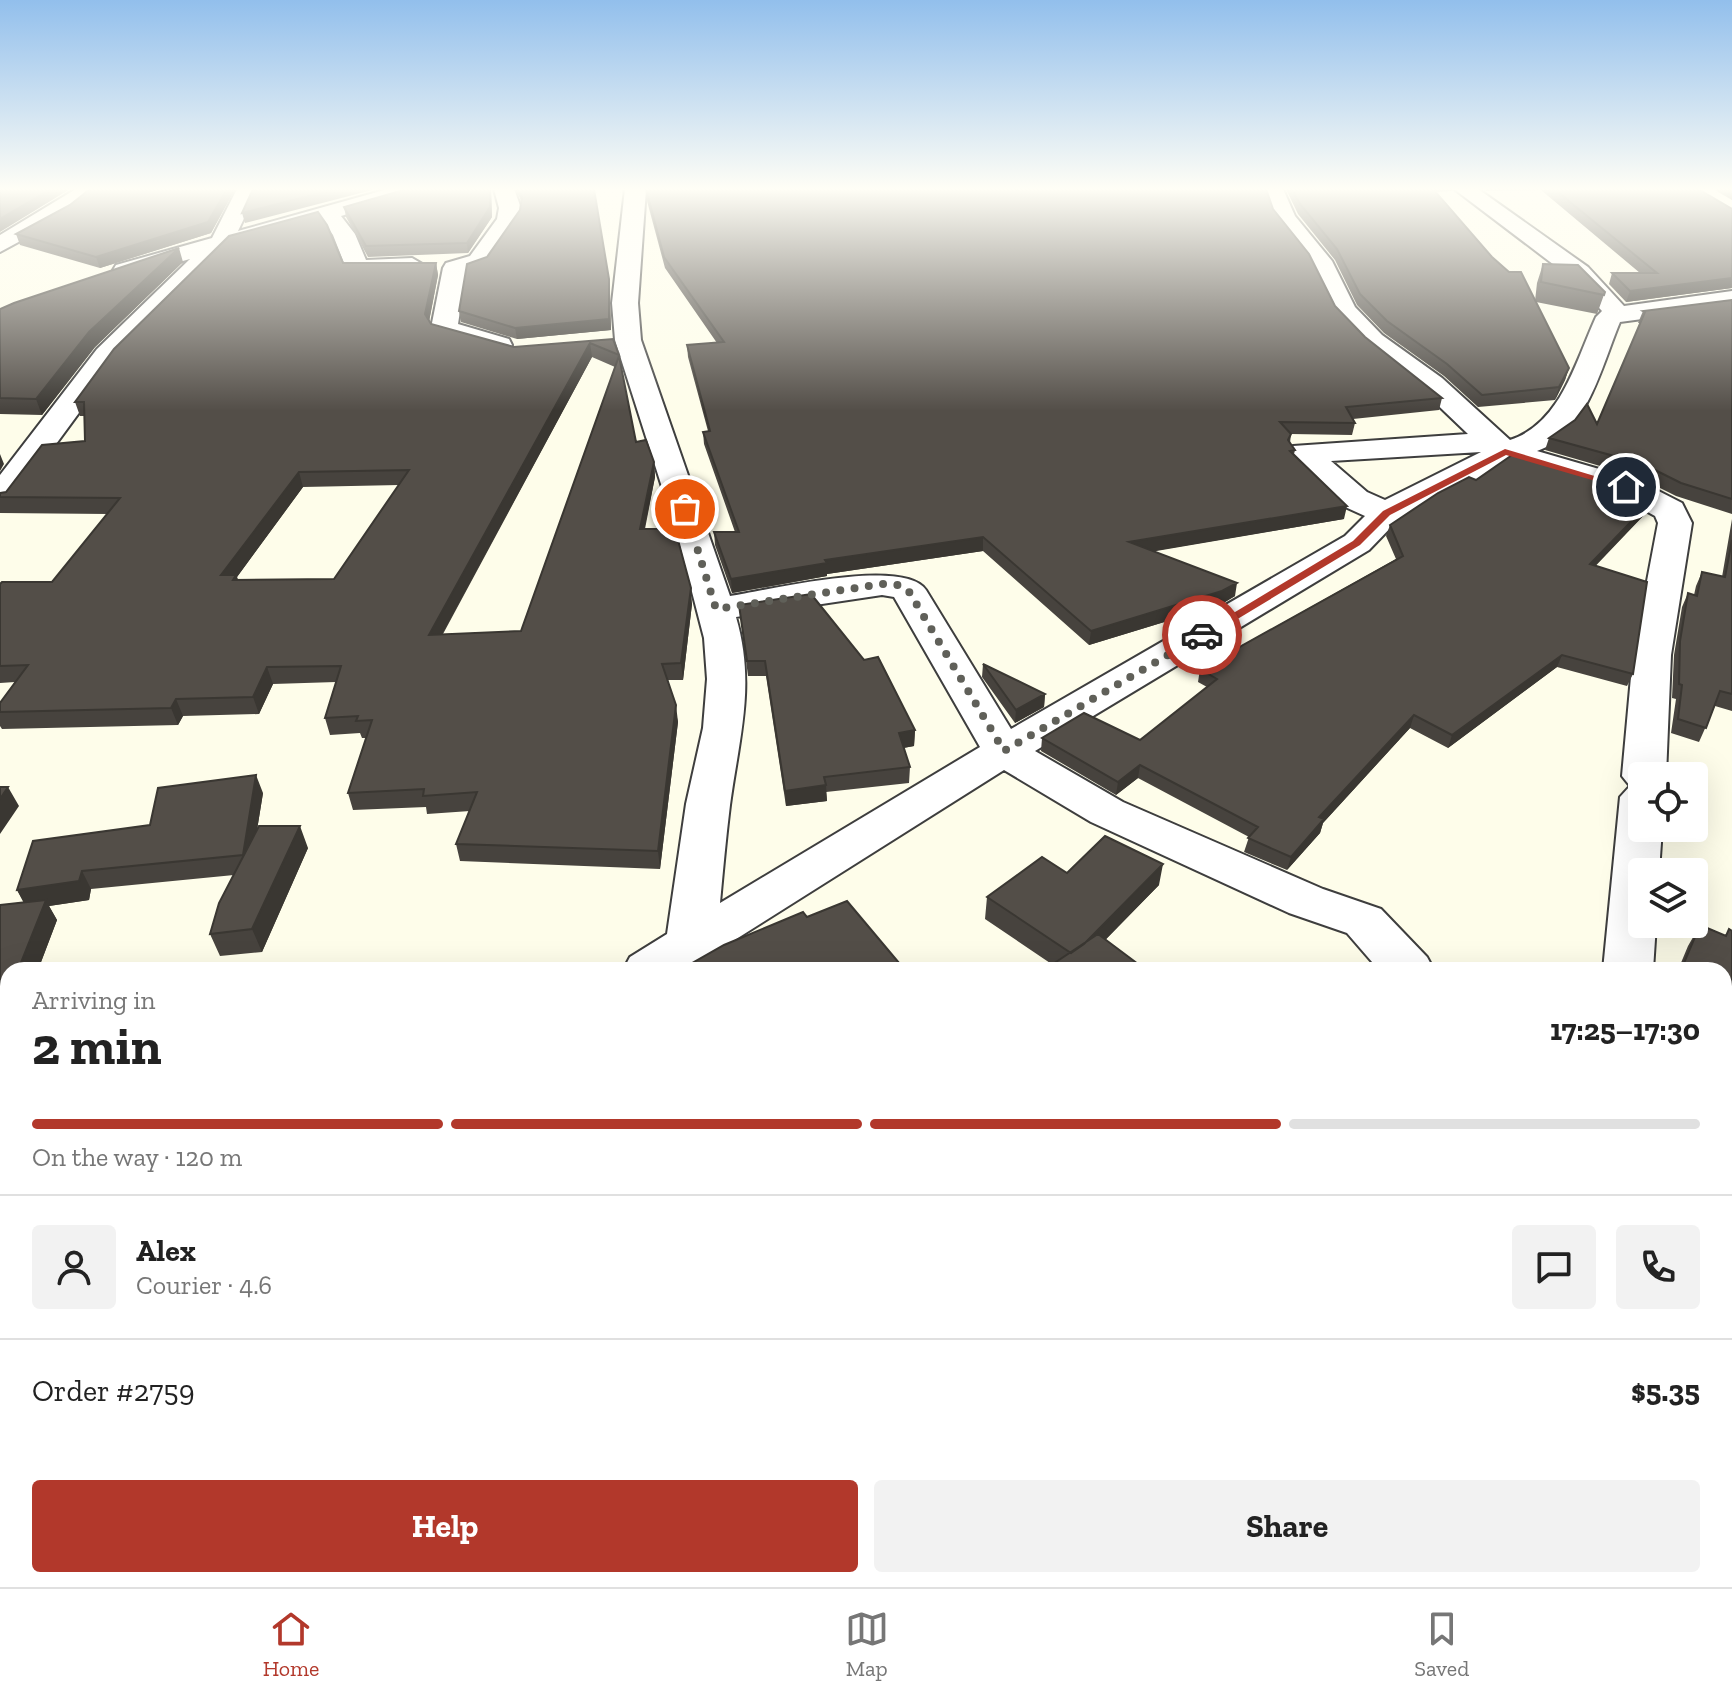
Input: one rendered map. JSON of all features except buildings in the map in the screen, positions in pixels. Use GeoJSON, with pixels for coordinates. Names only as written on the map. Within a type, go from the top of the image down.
{"type":"FeatureCollection","features":[{"type":"Feature","properties":{"kind":"street"},"geometry":{"type":"LineString","coordinates":[[99,278],[149,263]]}},
{"type":"Feature","properties":{"kind":"street"},"geometry":{"type":"LineString","coordinates":[[0,497],[107,355],[200,263]]}},
{"type":"Feature","properties":{"kind":"street"},"geometry":{"type":"LineString","coordinates":[[355,263],[357,268],[468,263]]}},
{"type":"Feature","properties":{"kind":"street"},"geometry":{"type":"LineString","coordinates":[[629,263],[625,303],[614,342],[716,609],[727,679],[724,728],[708,804],[691,943]]}},
{"type":"Feature","properties":{"kind":"street"},"geometry":{"type":"LineString","coordinates":[[1321,263],[1344,310],[1373,341],[1466,412],[1498,447],[1626,487],[1670,510],[1675,523],[1652,655],[1645,762]]}},
{"type":"Feature","properties":{"kind":"street"},"geometry":{"type":"LineString","coordinates":[[1567,263],[1618,313]]}},
{"type":"Feature","properties":{"kind":"street"},"geometry":{"type":"LineString","coordinates":[[464,264],[455,268],[444,328],[516,350],[529,350]]}},
{"type":"Feature","properties":{"kind":"street"},"geometry":{"type":"LineString","coordinates":[[1386,513],[1355,499],[1304,453],[1498,447],[1540,440],[1565,417],[1609,317],[1618,313],[1725,305]]}},
{"type":"Feature","properties":{"kind":"street"},"geometry":{"type":"LineString","coordinates":[[661,962],[1004,751],[1357,543],[1386,513],[1498,447]]}},
{"type":"Feature","properties":{"kind":"street"},"geometry":{"type":"LineString","coordinates":[[716,609],[882,584],[898,585],[908,590],[1004,751],[1107,812],[1306,901],[1364,921],[1402,962]]}},
{"type":"Feature","properties":{"kind":"street"},"geometry":{"type":"LineString","coordinates":[[1629,962],[1638,842]]}},
{"type":"Feature","properties":{"kind":"way so far"},"geometry":{"type":"LineString","coordinates":[[685,509],[716,609],[882,584],[898,585],[908,590],[1004,751],[1202,635]]}},
{"type":"Feature","properties":{"kind":"route"},"geometry":{"type":"LineString","coordinates":[[1202,635],[1357,543],[1386,513],[1505,452],[1626,487]]}}]}
